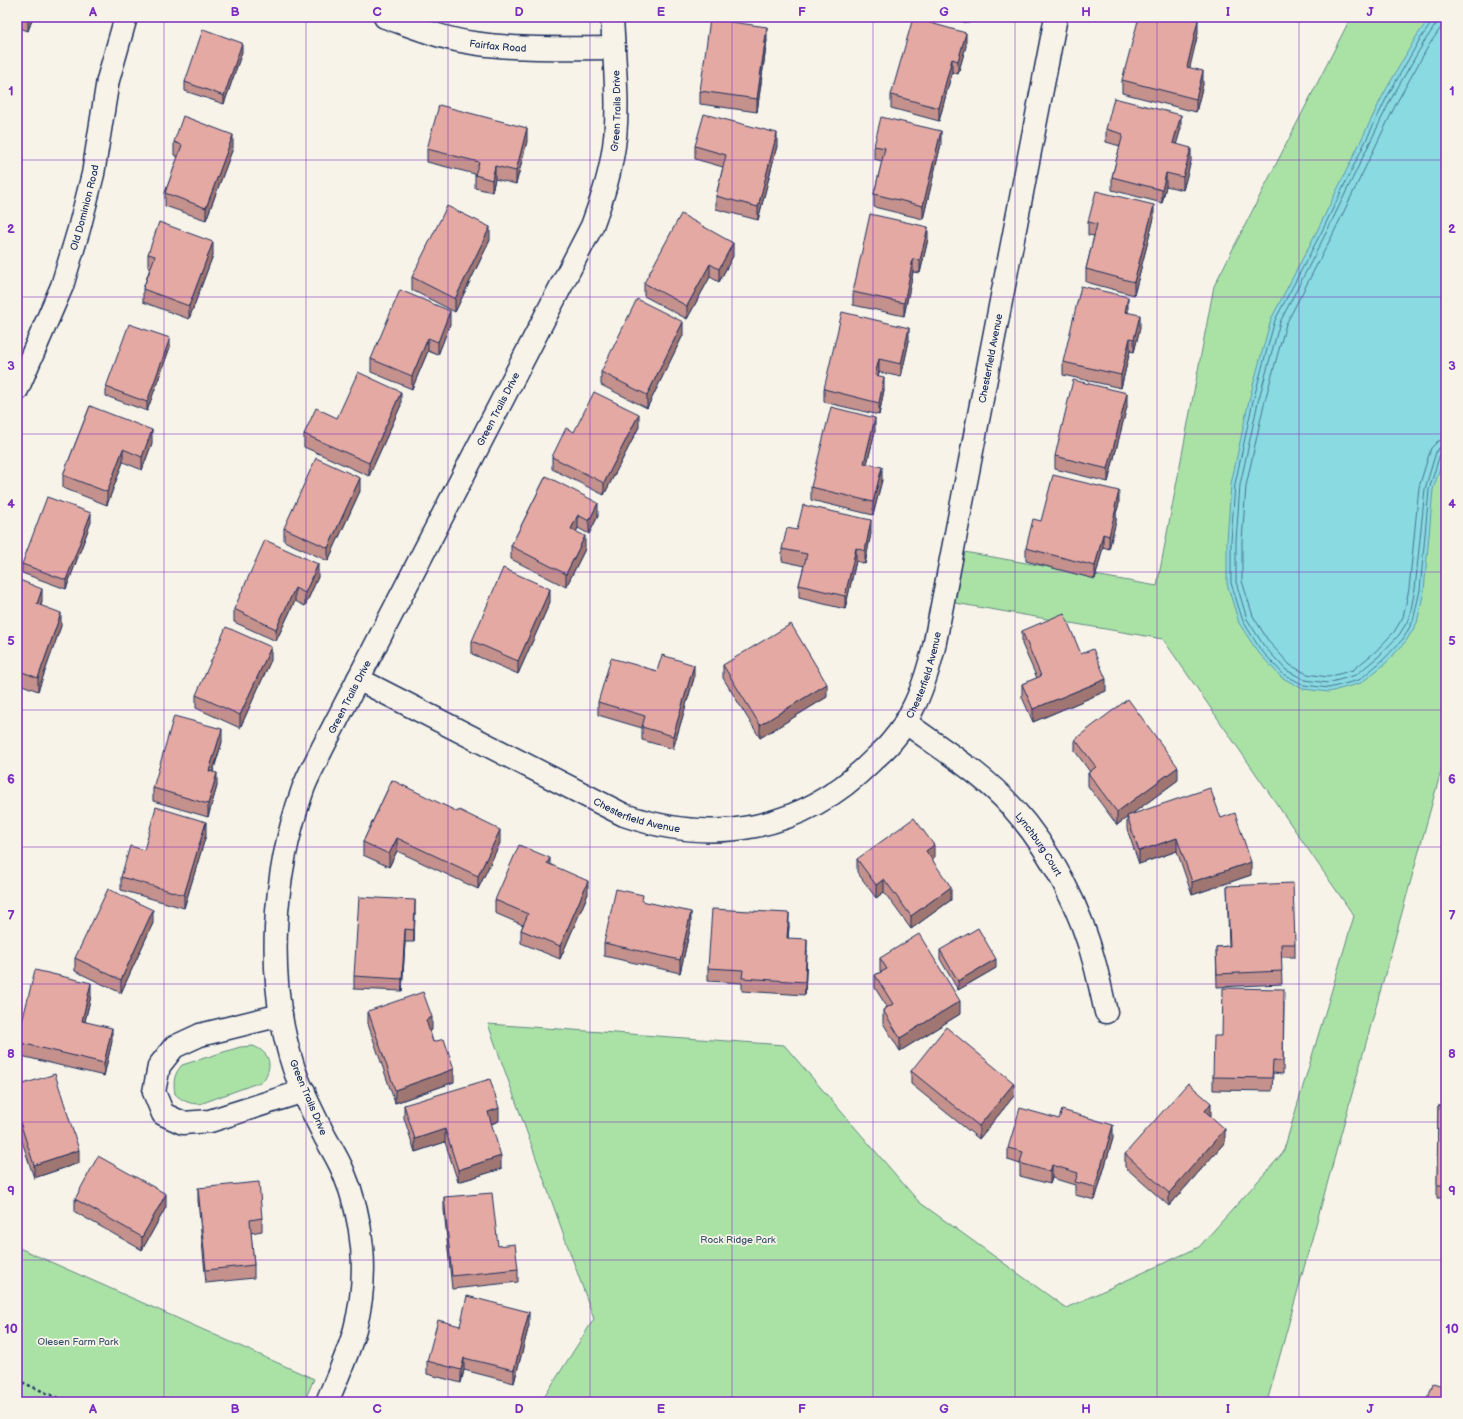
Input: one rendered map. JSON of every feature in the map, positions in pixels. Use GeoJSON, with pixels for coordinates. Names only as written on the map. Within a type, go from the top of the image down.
{"type":"FeatureCollection","features":[{"type":"Feature","properties":{"kind":"street","name":"Old Dominion Road"},"geometry":{"type":"LineString","coordinates":[[17,390],[62,286],[79,229],[92,174],[108,80],[126,17]]}},
{"type":"Feature","properties":{"kind":"street","name":"Fairfax Road"},"geometry":{"type":"LineString","coordinates":[[385,17],[428,33],[472,43],[514,47],[614,48]]}},
{"type":"Feature","properties":{"kind":"street","name":"Green Trails Drive"},"geometry":{"type":"LineString","coordinates":[[327,1402],[355,1329],[361,1298],[363,1270],[362,1247],[356,1208],[343,1170],[314,1115],[294,1068],[281,1015],[276,953],[276,924],[284,857],[292,824],[304,788],[322,749],[592,226],[604,192],[612,157],[616,121],[612,17]]}},
{"type":"Feature","properties":{"kind":"street","name":"Chesterfield Avenue"},"geometry":{"type":"LineString","coordinates":[[358,679],[624,815],[646,823],[675,829],[708,831],[733,830],[765,824],[804,811],[838,792],[859,775],[893,741],[905,722],[913,708],[929,666],[934,647],[1056,17]]}},
{"type":"Feature","properties":{"kind":"street","name":"Lynchburg Court"},"geometry":{"type":"LineString","coordinates":[[905,722],[980,778],[1012,806],[1030,830],[1072,898],[1086,934],[1095,964],[1106,1012]]}},
{"type":"Feature","properties":{"kind":"street"},"geometry":{"type":"LineString","coordinates":[[281,1015],[200,1035],[174,1047],[159,1066],[154,1092],[163,1114],[183,1123],[210,1121],[304,1091]]}},
{"type":"Feature","properties":{"kind":"path"},"geometry":{"type":"LineString","coordinates":[[17,1380],[66,1402]]}},
{"type":"Feature","properties":{"kind":"green space","name":"Rock Ridge Park"},"geometry":{"type":"Polygon","coordinates":[[[1351,17],[1446,17],[1446,753],[1267,1402],[541,1402],[594,1319],[488,1024],[784,1045],[919,1202],[1066,1308],[1199,1247],[1283,1153],[1354,916],[1163,639],[955,603],[964,552],[1157,586],[1214,286],[1351,17]]]}},
{"type":"Feature","properties":{"kind":"green space"},"geometry":{"type":"Polygon","coordinates":[[[253,1046],[264,1052],[267,1056],[269,1065],[263,1081],[200,1104],[186,1102],[175,1094],[175,1078],[182,1065],[240,1047],[253,1046]]]}},
{"type":"Feature","properties":{"kind":"green space","name":"Olesen Farm Park"},"geometry":{"type":"Polygon","coordinates":[[[17,1247],[314,1379],[304,1402],[17,1402],[17,1247]]]}},
{"type":"Feature","properties":{"kind":"water"},"geometry":{"type":"Polygon","coordinates":[[[1430,17],[1446,17],[1446,449],[1433,490],[1424,591],[1417,623],[1406,641],[1386,663],[1361,683],[1329,692],[1303,689],[1281,677],[1257,651],[1239,623],[1227,584],[1227,541],[1231,484],[1249,400],[1271,319],[1318,229],[1383,95],[1416,37],[1430,17]]]}},
{"type":"Feature","properties":{"kind":"building"},"geometry":{"type":"Polygon","coordinates":[[[1139,17],[1185,17],[1198,20],[1187,67],[1203,71],[1196,99],[1122,80],[1139,17]]]}},
{"type":"Feature","properties":{"kind":"building"},"geometry":{"type":"Polygon","coordinates":[[[913,18],[966,33],[958,61],[952,59],[939,108],[891,95],[913,18]]]}},
{"type":"Feature","properties":{"kind":"building"},"geometry":{"type":"Polygon","coordinates":[[[710,19],[767,27],[757,99],[700,91],[710,19]]]}},
{"type":"Feature","properties":{"kind":"building"},"geometry":{"type":"Polygon","coordinates":[[[203,29],[242,43],[224,96],[185,82],[203,29]]]}},
{"type":"Feature","properties":{"kind":"building"},"geometry":{"type":"Polygon","coordinates":[[[1114,98],[1181,115],[1173,143],[1191,148],[1183,177],[1166,173],[1162,190],[1112,177],[1123,134],[1106,129],[1114,98]]]}},
{"type":"Feature","properties":{"kind":"building"},"geometry":{"type":"Polygon","coordinates":[[[439,105],[527,128],[516,171],[495,166],[492,180],[475,175],[479,162],[427,149],[439,105]]]}},
{"type":"Feature","properties":{"kind":"building"},"geometry":{"type":"Polygon","coordinates":[[[704,114],[777,133],[758,207],[716,196],[726,155],[695,146],[704,114]]]}},
{"type":"Feature","properties":{"kind":"building"},"geometry":{"type":"Polygon","coordinates":[[[183,116],[233,135],[206,208],[165,193],[182,145],[174,142],[183,116]]]}},
{"type":"Feature","properties":{"kind":"building"},"geometry":{"type":"Polygon","coordinates":[[[881,117],[941,131],[923,206],[874,194],[885,148],[874,146],[881,117]]]}},
{"type":"Feature","properties":{"kind":"building"},"geometry":{"type":"Polygon","coordinates":[[[1096,191],[1154,205],[1134,282],[1086,269],[1097,224],[1088,222],[1096,191]]]}},
{"type":"Feature","properties":{"kind":"building"},"geometry":{"type":"Polygon","coordinates":[[[447,206],[490,227],[455,299],[412,277],[447,206]]]}},
{"type":"Feature","properties":{"kind":"building"},"geometry":{"type":"Polygon","coordinates":[[[681,214],[733,243],[719,269],[710,264],[687,306],[644,283],[681,214]]]}},
{"type":"Feature","properties":{"kind":"building"},"geometry":{"type":"Polygon","coordinates":[[[870,214],[928,227],[920,260],[913,259],[904,303],[853,292],[870,214]]]}},
{"type":"Feature","properties":{"kind":"building"},"geometry":{"type":"Polygon","coordinates":[[[159,222],[213,242],[189,306],[143,289],[155,256],[148,254],[159,222]]]}},
{"type":"Feature","properties":{"kind":"building"},"geometry":{"type":"Polygon","coordinates":[[[1081,286],[1128,297],[1125,312],[1140,315],[1134,339],[1130,338],[1121,375],[1063,362],[1081,286]]]}},
{"type":"Feature","properties":{"kind":"building"},"geometry":{"type":"Polygon","coordinates":[[[400,290],[450,311],[438,342],[428,338],[412,376],[371,359],[400,290]]]}},
{"type":"Feature","properties":{"kind":"building"},"geometry":{"type":"Polygon","coordinates":[[[637,299],[683,322],[647,395],[601,372],[637,299]]]}},
{"type":"Feature","properties":{"kind":"building"},"geometry":{"type":"Polygon","coordinates":[[[842,312],[909,328],[901,364],[879,359],[875,375],[884,377],[879,403],[824,389],[842,312]]]}},
{"type":"Feature","properties":{"kind":"building"},"geometry":{"type":"Polygon","coordinates":[[[129,324],[170,338],[147,402],[106,387],[129,324]]]}},
{"type":"Feature","properties":{"kind":"building"},"geometry":{"type":"Polygon","coordinates":[[[358,372],[401,392],[369,463],[304,434],[316,408],[337,418],[358,372]]]}},
{"type":"Feature","properties":{"kind":"building"},"geometry":{"type":"Polygon","coordinates":[[[1073,380],[1127,393],[1108,469],[1055,456],[1073,380]]]}},
{"type":"Feature","properties":{"kind":"building"},"geometry":{"type":"Polygon","coordinates":[[[594,392],[639,414],[604,483],[552,457],[566,428],[574,432],[594,392]]]}},
{"type":"Feature","properties":{"kind":"building"},"geometry":{"type":"Polygon","coordinates":[[[90,406],[152,430],[142,457],[123,449],[107,492],[63,475],[90,406]]]}},
{"type":"Feature","properties":{"kind":"building"},"geometry":{"type":"Polygon","coordinates":[[[831,407],[875,418],[864,463],[882,467],[873,502],[811,487],[831,407]]]}},
{"type":"Feature","properties":{"kind":"building"},"geometry":{"type":"Polygon","coordinates":[[[316,458],[360,478],[328,548],[284,528],[316,458]]]}},
{"type":"Feature","properties":{"kind":"building"},"geometry":{"type":"Polygon","coordinates":[[[1053,475],[1119,491],[1109,536],[1103,534],[1095,566],[1026,548],[1033,519],[1041,521],[1053,475]]]}},
{"type":"Feature","properties":{"kind":"building"},"geometry":{"type":"Polygon","coordinates":[[[546,476],[598,503],[589,521],[578,515],[571,529],[585,536],[566,574],[511,546],[546,476]]]}},
{"type":"Feature","properties":{"kind":"building"},"geometry":{"type":"Polygon","coordinates":[[[47,497],[91,513],[66,580],[22,564],[47,497]]]}},
{"type":"Feature","properties":{"kind":"building"},"geometry":{"type":"Polygon","coordinates":[[[803,505],[871,520],[865,551],[856,548],[845,596],[799,585],[807,554],[782,549],[787,528],[797,530],[803,505]]]}},
{"type":"Feature","properties":{"kind":"building"},"geometry":{"type":"Polygon","coordinates":[[[265,540],[318,564],[305,593],[295,588],[276,629],[234,609],[265,540]]]}},
{"type":"Feature","properties":{"kind":"building"},"geometry":{"type":"Polygon","coordinates":[[[503,568],[550,589],[518,661],[472,641],[503,568]]]}},
{"type":"Feature","properties":{"kind":"building"},"geometry":{"type":"Polygon","coordinates":[[[17,579],[42,589],[37,604],[61,613],[38,678],[17,670],[17,579]]]}},
{"type":"Feature","properties":{"kind":"building"},"geometry":{"type":"Polygon","coordinates":[[[1064,613],[1081,654],[1093,649],[1106,679],[1033,709],[1022,684],[1041,676],[1022,631],[1064,613]]]}},
{"type":"Feature","properties":{"kind":"building"},"geometry":{"type":"Polygon","coordinates":[[[791,624],[827,684],[760,725],[723,665],[791,624]]]}},
{"type":"Feature","properties":{"kind":"building"},"geometry":{"type":"Polygon","coordinates":[[[226,627],[271,647],[240,715],[196,695],[226,627]]]}},
{"type":"Feature","properties":{"kind":"building"},"geometry":{"type":"Polygon","coordinates":[[[662,655],[694,665],[673,736],[642,727],[645,716],[598,702],[611,658],[657,671],[662,655]]]}},
{"type":"Feature","properties":{"kind":"building"},"geometry":{"type":"Polygon","coordinates":[[[1128,699],[1178,767],[1117,812],[1088,773],[1096,767],[1075,739],[1128,699]]]}},
{"type":"Feature","properties":{"kind":"building"},"geometry":{"type":"Polygon","coordinates":[[[174,716],[222,729],[209,771],[217,773],[208,804],[153,788],[174,716]]]}},
{"type":"Feature","properties":{"kind":"building"},"geometry":{"type":"Polygon","coordinates":[[[392,780],[458,812],[459,810],[500,830],[478,876],[397,838],[389,854],[363,842],[392,780]]]}},
{"type":"Feature","properties":{"kind":"building"},"geometry":{"type":"Polygon","coordinates":[[[1210,788],[1221,818],[1235,813],[1251,862],[1192,882],[1177,838],[1139,851],[1127,816],[1210,788]]]}},
{"type":"Feature","properties":{"kind":"building"},"geometry":{"type":"Polygon","coordinates":[[[156,807],[206,822],[184,895],[121,877],[130,846],[144,850],[156,807]]]}},
{"type":"Feature","properties":{"kind":"building"},"geometry":{"type":"Polygon","coordinates":[[[914,818],[934,845],[926,851],[951,887],[911,916],[884,879],[876,885],[857,859],[914,818]]]}},
{"type":"Feature","properties":{"kind":"building"},"geometry":{"type":"Polygon","coordinates":[[[519,845],[550,858],[547,863],[588,881],[560,946],[521,930],[528,914],[495,900],[519,845]]]}},
{"type":"Feature","properties":{"kind":"building"},"geometry":{"type":"Polygon","coordinates":[[[1293,883],[1295,944],[1281,944],[1282,971],[1217,974],[1216,947],[1230,946],[1227,886],[1293,883]]]}},
{"type":"Feature","properties":{"kind":"building"},"geometry":{"type":"Polygon","coordinates":[[[108,889],[153,910],[121,980],[75,958],[108,889]]]}},
{"type":"Feature","properties":{"kind":"building"},"geometry":{"type":"Polygon","coordinates":[[[616,889],[643,895],[642,901],[691,912],[680,960],[604,943],[616,889]]]}},
{"type":"Feature","properties":{"kind":"building"},"geometry":{"type":"Polygon","coordinates":[[[359,897],[415,900],[414,930],[405,929],[402,979],[354,976],[359,897]]]}},
{"type":"Feature","properties":{"kind":"building"},"geometry":{"type":"Polygon","coordinates":[[[712,909],[789,913],[787,938],[807,939],[805,982],[742,978],[743,970],[708,968],[712,909]]]}},
{"type":"Feature","properties":{"kind":"building"},"geometry":{"type":"Polygon","coordinates":[[[978,928],[996,959],[958,981],[940,950],[978,928]]]}},
{"type":"Feature","properties":{"kind":"building"},"geometry":{"type":"Polygon","coordinates":[[[919,934],[960,1001],[900,1038],[883,1010],[893,1004],[875,975],[887,969],[880,958],[919,934]]]}},
{"type":"Feature","properties":{"kind":"building"},"geometry":{"type":"Polygon","coordinates":[[[35,970],[91,983],[82,1021],[112,1028],[104,1063],[17,1042],[35,970]]]}},
{"type":"Feature","properties":{"kind":"building"},"geometry":{"type":"Polygon","coordinates":[[[1223,988],[1284,989],[1283,1061],[1273,1060],[1272,1078],[1213,1077],[1214,1036],[1222,1036],[1223,988]]]}},
{"type":"Feature","properties":{"kind":"building"},"geometry":{"type":"Polygon","coordinates":[[[423,992],[432,1017],[426,1020],[433,1042],[444,1039],[454,1069],[395,1090],[368,1011],[423,992]]]}},
{"type":"Feature","properties":{"kind":"building"},"geometry":{"type":"Polygon","coordinates":[[[1446,1020],[1446,1044],[1443,1044],[1446,1020]]]}},
{"type":"Feature","properties":{"kind":"building"},"geometry":{"type":"Polygon","coordinates":[[[946,1027],[1014,1083],[979,1126],[911,1071],[946,1027]]]}},
{"type":"Feature","properties":{"kind":"building"},"geometry":{"type":"Polygon","coordinates":[[[55,1074],[79,1150],[34,1165],[17,1113],[17,1086],[55,1074]]]}},
{"type":"Feature","properties":{"kind":"building"},"geometry":{"type":"Polygon","coordinates":[[[490,1079],[499,1108],[488,1112],[501,1156],[458,1170],[445,1129],[415,1139],[404,1105],[490,1079]]]}},
{"type":"Feature","properties":{"kind":"building"},"geometry":{"type":"Polygon","coordinates":[[[1188,1083],[1211,1103],[1205,1111],[1225,1129],[1169,1193],[1125,1154],[1188,1083]]]}},
{"type":"Feature","properties":{"kind":"building"},"geometry":{"type":"Polygon","coordinates":[[[1438,1106],[1446,1106],[1446,1185],[1437,1185],[1438,1106]]]}},
{"type":"Feature","properties":{"kind":"building"},"geometry":{"type":"Polygon","coordinates":[[[1020,1108],[1059,1119],[1062,1110],[1113,1125],[1095,1187],[1075,1182],[1078,1173],[1052,1165],[1050,1172],[1020,1163],[1023,1152],[1008,1148],[1020,1108]]]}},
{"type":"Feature","properties":{"kind":"building"},"geometry":{"type":"Polygon","coordinates":[[[98,1156],[166,1194],[142,1237],[75,1199],[98,1156]]]}},
{"type":"Feature","properties":{"kind":"building"},"geometry":{"type":"Polygon","coordinates":[[[259,1182],[262,1218],[250,1220],[254,1265],[206,1270],[198,1188],[259,1182]]]}},
{"type":"Feature","properties":{"kind":"building"},"geometry":{"type":"Polygon","coordinates":[[[492,1193],[498,1246],[515,1244],[518,1269],[452,1276],[444,1197],[492,1193]]]}},
{"type":"Feature","properties":{"kind":"building"},"geometry":{"type":"Polygon","coordinates":[[[467,1296],[529,1312],[514,1370],[464,1358],[461,1370],[427,1361],[438,1320],[460,1326],[467,1296]]]}},
{"type":"Feature","properties":{"kind":"building"},"geometry":{"type":"Polygon","coordinates":[[[1433,1383],[1446,1387],[1446,1402],[1427,1402],[1433,1383]]]}}]}
